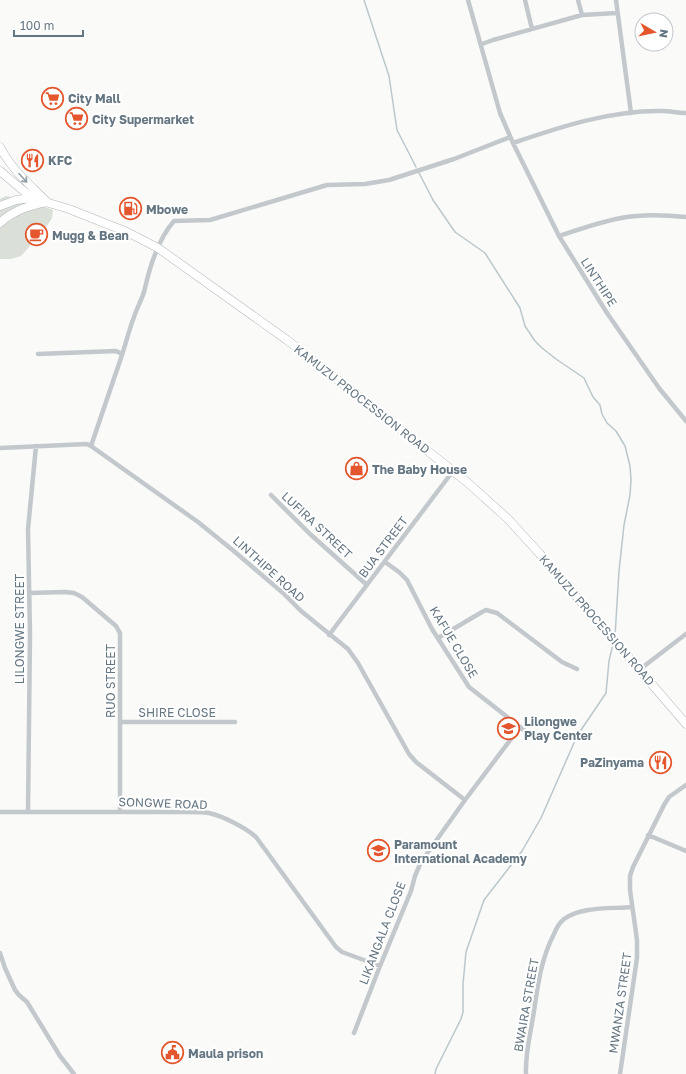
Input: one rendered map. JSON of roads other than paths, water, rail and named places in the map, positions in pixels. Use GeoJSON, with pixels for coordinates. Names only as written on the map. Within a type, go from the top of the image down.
{"type":"FeatureCollection","features":[{"type":"Feature","properties":{"kind":"highway"},"geometry":{"type":"LineString","coordinates":[[0,147],[9,162],[26,182],[47,202],[21,210],[5,218],[0,223]]}},
{"type":"Feature","properties":{"kind":"highway"},"geometry":{"type":"LineString","coordinates":[[0,172],[32,198]]}},
{"type":"Feature","properties":{"kind":"highway","name":"KAMUZU PROCESSION ROAD"},"geometry":{"type":"LineString","coordinates":[[32,198],[70,210],[127,232],[158,248],[287,340],[453,471],[486,499],[522,533],[686,724]]}},
{"type":"Feature","properties":{"kind":"highway"},"geometry":{"type":"LineString","coordinates":[[0,206],[16,200],[32,198]]}},
{"type":"Feature","properties":{"kind":"street","name":"LINTHIPE"},"geometry":{"type":"LineString","coordinates":[[468,0],[482,44],[500,113],[510,137],[559,236],[607,313],[659,388],[686,422]]}},
{"type":"Feature","properties":{"kind":"street"},"geometry":{"type":"LineString","coordinates":[[525,0],[532,28]]}},
{"type":"Feature","properties":{"kind":"street"},"geometry":{"type":"LineString","coordinates":[[578,0],[582,15]]}},
{"type":"Feature","properties":{"kind":"street"},"geometry":{"type":"LineString","coordinates":[[616,0],[631,113]]}},
{"type":"Feature","properties":{"kind":"street"},"geometry":{"type":"LineString","coordinates":[[482,44],[532,28],[582,15],[617,13]]}},
{"type":"Feature","properties":{"kind":"street"},"geometry":{"type":"LineString","coordinates":[[513,143],[578,122],[631,113],[662,111],[686,114]]}},
{"type":"Feature","properties":{"kind":"street"},"geometry":{"type":"LineString","coordinates":[[0,448],[81,444],[91,446],[158,248],[169,226],[174,221],[210,220],[320,186],[365,184],[389,180],[454,159],[510,137]]}},
{"type":"Feature","properties":{"kind":"street"},"geometry":{"type":"LineString","coordinates":[[559,236],[592,225],[628,217],[666,215],[686,217]]}},
{"type":"Feature","properties":{"kind":"street"},"geometry":{"type":"LineString","coordinates":[[38,354],[116,351],[121,354]]}},
{"type":"Feature","properties":{"kind":"street","name":"LILONGWE STREET"},"geometry":{"type":"LineString","coordinates":[[28,812],[30,634],[28,529],[36,446]]}},
{"type":"Feature","properties":{"kind":"street","name":"LINTHIPE ROAD"},"geometry":{"type":"LineString","coordinates":[[91,446],[198,522],[283,593],[329,635],[348,649],[353,655],[412,758],[465,800]]}},
{"type":"Feature","properties":{"kind":"street","name":"BUA STREET"},"geometry":{"type":"LineString","coordinates":[[329,635],[453,471]]}},
{"type":"Feature","properties":{"kind":"street","name":"LUFIRA STREET"},"geometry":{"type":"LineString","coordinates":[[271,495],[310,534],[367,585]]}},
{"type":"Feature","properties":{"kind":"street","name":"KAFUE CLOSE"},"geometry":{"type":"LineString","coordinates":[[385,562],[407,580],[438,638],[469,687],[534,738]]}},
{"type":"Feature","properties":{"kind":"street","name":"RUO STREET"},"geometry":{"type":"LineString","coordinates":[[29,593],[74,593],[82,597],[118,629],[120,639],[120,811]]}},
{"type":"Feature","properties":{"kind":"street"},"geometry":{"type":"LineString","coordinates":[[438,638],[486,610],[492,611],[505,618],[562,662],[577,668]]}},
{"type":"Feature","properties":{"kind":"street"},"geometry":{"type":"LineString","coordinates":[[640,670],[686,634]]}},
{"type":"Feature","properties":{"kind":"street","name":"SHIRE CLOSE"},"geometry":{"type":"LineString","coordinates":[[120,722],[235,722]]}},
{"type":"Feature","properties":{"kind":"street","name":"LIKANGALA CLOSE"},"geometry":{"type":"LineString","coordinates":[[354,1033],[421,862],[520,727]]}},
{"type":"Feature","properties":{"kind":"street","name":"MWANZA STREET"},"geometry":{"type":"LineString","coordinates":[[620,1074],[637,958],[637,940],[630,890],[630,876],[648,835],[667,800],[686,785]]}},
{"type":"Feature","properties":{"kind":"street","name":"SONGWE ROAD"},"geometry":{"type":"LineString","coordinates":[[0,812],[120,811],[210,813],[253,834],[336,947],[342,952],[380,966]]}},
{"type":"Feature","properties":{"kind":"street"},"geometry":{"type":"LineString","coordinates":[[648,835],[686,851]]}},
{"type":"Feature","properties":{"kind":"street","name":"BWAIRA STREET"},"geometry":{"type":"LineString","coordinates":[[526,1074],[526,1057],[540,971],[551,939],[560,923],[572,915],[586,911],[632,907]]}},
{"type":"Feature","properties":{"kind":"street"},"geometry":{"type":"LineString","coordinates":[[0,953],[5,968],[19,995],[27,1002],[60,1056],[74,1074]]}},
{"type":"Feature","properties":{"kind":"waterway"},"geometry":{"type":"LineString","coordinates":[[364,0],[389,76],[397,130],[416,167]]}},
{"type":"Feature","properties":{"kind":"waterway"},"geometry":{"type":"LineString","coordinates":[[418,171],[433,200],[455,232],[485,253],[520,308],[525,326],[535,341],[556,359],[584,378],[593,397],[600,405],[602,414],[607,423],[616,431],[625,446],[630,466],[631,480],[619,571],[615,636]]}},
{"type":"Feature","properties":{"kind":"waterway"},"geometry":{"type":"LineString","coordinates":[[435,1074],[463,1012],[463,984],[466,952],[484,900],[522,851],[541,818],[577,736],[606,693],[609,661],[613,644]]}},
{"type":"Feature","properties":{"kind":"place","name":"City Mall"},"geometry":{"type":"Point","coordinates":[53,98]}},
{"type":"Feature","properties":{"kind":"place","name":"City Supermarket"},"geometry":{"type":"Point","coordinates":[76,119]}},
{"type":"Feature","properties":{"kind":"place","name":"KFC"},"geometry":{"type":"Point","coordinates":[33,160]}},
{"type":"Feature","properties":{"kind":"place","name":"Mbowe"},"geometry":{"type":"Point","coordinates":[131,209]}},
{"type":"Feature","properties":{"kind":"place","name":"Mugg & Bean"},"geometry":{"type":"Point","coordinates":[37,235]}},
{"type":"Feature","properties":{"kind":"place","name":"The Baby House"},"geometry":{"type":"Point","coordinates":[356,469]}},
{"type":"Feature","properties":{"kind":"place","name":"Lilongwe Play Center"},"geometry":{"type":"Point","coordinates":[509,728]}},
{"type":"Feature","properties":{"kind":"place","name":"PaZinyama"},"geometry":{"type":"Point","coordinates":[660,762]}},
{"type":"Feature","properties":{"kind":"place","name":"Paramount International Academy"},"geometry":{"type":"Point","coordinates":[378,851]}},
{"type":"Feature","properties":{"kind":"place","name":"Maula prison"},"geometry":{"type":"Point","coordinates":[172,1053]}}]}
